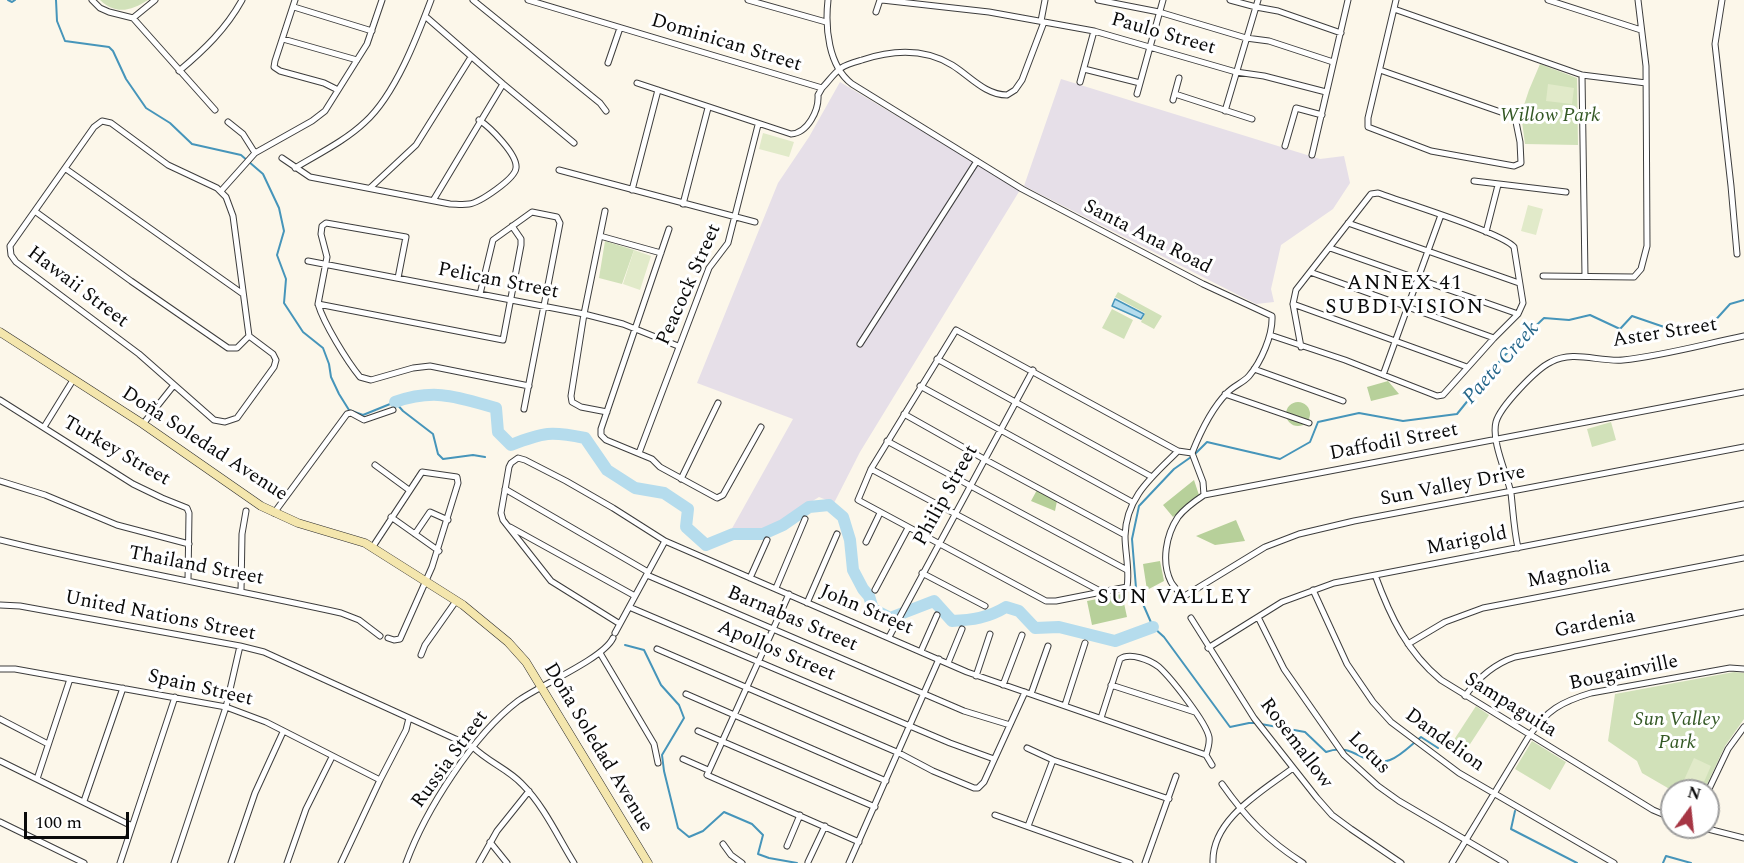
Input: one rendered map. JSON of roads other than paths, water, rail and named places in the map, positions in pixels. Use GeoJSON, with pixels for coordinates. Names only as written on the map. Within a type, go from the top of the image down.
{"type":"FeatureCollection","features":[{"type":"Feature","properties":{"kind":"main road","name":"Doña Soledad Avenue"},"geometry":{"type":"LineString","coordinates":[[0,332],[143,424],[248,498],[298,523],[361,541],[456,601],[508,642],[526,662],[648,863]]}},
{"type":"Feature","properties":{"kind":"street"},"geometry":{"type":"LineString","coordinates":[[92,0],[100,8],[109,12],[133,18],[215,110]]}},
{"type":"Feature","properties":{"kind":"street"},"geometry":{"type":"LineString","coordinates":[[133,18],[155,0]]}},
{"type":"Feature","properties":{"kind":"street"},"geometry":{"type":"LineString","coordinates":[[179,71],[208,47],[242,0]]}},
{"type":"Feature","properties":{"kind":"street"},"geometry":{"type":"LineString","coordinates":[[295,168],[358,129],[373,114],[411,52],[431,0]]}},
{"type":"Feature","properties":{"kind":"street"},"geometry":{"type":"LineString","coordinates":[[473,0],[600,103],[606,111]]}},
{"type":"Feature","properties":{"kind":"street","name":"Dominican Street"},"geometry":{"type":"LineString","coordinates":[[528,0],[821,93],[839,69]]}},
{"type":"Feature","properties":{"kind":"street"},"geometry":{"type":"LineString","coordinates":[[748,0],[826,22]]}},
{"type":"Feature","properties":{"kind":"street"},"geometry":{"type":"LineString","coordinates":[[828,0],[826,22],[839,69],[886,53],[919,53],[948,63],[990,93],[1007,95],[1015,90],[1022,80],[1038,34],[1042,29],[1040,21],[1045,0]]}},
{"type":"Feature","properties":{"kind":"street"},"geometry":{"type":"LineString","coordinates":[[876,12],[881,0]]}},
{"type":"Feature","properties":{"kind":"street","name":"Paulo Street"},"geometry":{"type":"LineString","coordinates":[[881,0],[989,12],[1094,31],[1236,72],[1264,76],[1326,92]]}},
{"type":"Feature","properties":{"kind":"street"},"geometry":{"type":"LineString","coordinates":[[1098,0],[1159,12],[1246,38],[1269,40],[1333,62]]}},
{"type":"Feature","properties":{"kind":"street"},"geometry":{"type":"LineString","coordinates":[[1137,94],[1163,0]]}},
{"type":"Feature","properties":{"kind":"street"},"geometry":{"type":"LineString","coordinates":[[1230,0],[1256,8],[1278,11],[1341,33]]}},
{"type":"Feature","properties":{"kind":"street"},"geometry":{"type":"LineString","coordinates":[[1225,111],[1258,0]]}},
{"type":"Feature","properties":{"kind":"street"},"geometry":{"type":"LineString","coordinates":[[1312,155],[1348,1],[1341,0]]}},
{"type":"Feature","properties":{"kind":"street"},"geometry":{"type":"LineString","coordinates":[[1380,70],[1515,117],[1521,163],[1514,166],[1431,151],[1371,129],[1367,124],[1396,0]]}},
{"type":"Feature","properties":{"kind":"street"},"geometry":{"type":"LineString","coordinates":[[1548,0],[1641,30]]}},
{"type":"Feature","properties":{"kind":"street"},"geometry":{"type":"LineString","coordinates":[[1543,276],[1634,278],[1641,269],[1647,246],[1646,66],[1638,0]]}},
{"type":"Feature","properties":{"kind":"street"},"geometry":{"type":"LineString","coordinates":[[1722,0],[1715,44],[1737,254]]}},
{"type":"Feature","properties":{"kind":"street"},"geometry":{"type":"LineString","coordinates":[[36,212],[228,348],[237,348],[249,336],[233,216],[230,205],[221,191],[253,154],[320,116],[330,105],[372,31],[379,1]]}},
{"type":"Feature","properties":{"kind":"street"},"geometry":{"type":"LineString","coordinates":[[338,90],[324,83],[280,71],[274,67],[295,3],[372,31]]}},
{"type":"Feature","properties":{"kind":"street"},"geometry":{"type":"LineString","coordinates":[[1394,9],[1582,75],[1646,83]]}},
{"type":"Feature","properties":{"kind":"street"},"geometry":{"type":"LineString","coordinates":[[425,16],[502,84],[574,143]]}},
{"type":"Feature","properties":{"kind":"street"},"geometry":{"type":"LineString","coordinates":[[608,63],[620,28]]}},
{"type":"Feature","properties":{"kind":"street"},"geometry":{"type":"LineString","coordinates":[[1080,82],[1094,31]]}},
{"type":"Feature","properties":{"kind":"street"},"geometry":{"type":"LineString","coordinates":[[283,39],[357,60]]}},
{"type":"Feature","properties":{"kind":"street"},"geometry":{"type":"LineString","coordinates":[[370,188],[416,145],[471,57]]}},
{"type":"Feature","properties":{"kind":"street","name":"Santa Ana Road"},"geometry":{"type":"LineString","coordinates":[[839,69],[852,84],[1022,189],[1203,284],[1272,316],[1270,335]]}},
{"type":"Feature","properties":{"kind":"street"},"geometry":{"type":"LineString","coordinates":[[1084,69],[1140,83]]}},
{"type":"Feature","properties":{"kind":"street"},"geometry":{"type":"LineString","coordinates":[[1582,75],[1585,276]]}},
{"type":"Feature","properties":{"kind":"street"},"geometry":{"type":"LineString","coordinates":[[1179,78],[1174,97],[1252,119]]}},
{"type":"Feature","properties":{"kind":"street"},"geometry":{"type":"LineString","coordinates":[[638,83],[758,125],[791,134],[801,133],[811,118],[821,93]]}},
{"type":"Feature","properties":{"kind":"street"},"geometry":{"type":"LineString","coordinates":[[434,200],[502,84]]}},
{"type":"Feature","properties":{"kind":"street"},"geometry":{"type":"LineString","coordinates":[[632,190],[658,90]]}},
{"type":"Feature","properties":{"kind":"street"},"geometry":{"type":"LineString","coordinates":[[683,204],[708,108]]}},
{"type":"Feature","properties":{"kind":"street"},"geometry":{"type":"LineString","coordinates":[[1285,146],[1296,108],[1322,115]]}},
{"type":"Feature","properties":{"kind":"street"},"geometry":{"type":"LineString","coordinates":[[282,158],[309,177],[450,204],[469,204],[486,197],[515,173],[516,169],[515,160],[494,131],[479,120]]}},
{"type":"Feature","properties":{"kind":"street","name":"Hawaii Street"},"geometry":{"type":"LineString","coordinates":[[221,191],[175,170],[102,121],[94,127],[10,246],[11,255],[16,262],[139,354],[214,420],[225,422],[237,418],[274,367],[276,360],[273,354],[249,336]]}},
{"type":"Feature","properties":{"kind":"street"},"geometry":{"type":"LineString","coordinates":[[228,122],[243,134],[253,154]]}},
{"type":"Feature","properties":{"kind":"street","name":"Peacock Street"},"geometry":{"type":"LineString","coordinates":[[639,453],[709,268],[728,243],[758,125]]}},
{"type":"Feature","properties":{"kind":"street"},"geometry":{"type":"LineString","coordinates":[[860,344],[977,161]]}},
{"type":"Feature","properties":{"kind":"street"},"geometry":{"type":"LineString","coordinates":[[66,169],[243,294]]}},
{"type":"Feature","properties":{"kind":"street"},"geometry":{"type":"LineString","coordinates":[[559,170],[755,222]]}},
{"type":"Feature","properties":{"kind":"street"},"geometry":{"type":"LineString","coordinates":[[1474,181],[1566,192]]}},
{"type":"Feature","properties":{"kind":"street"},"geometry":{"type":"LineString","coordinates":[[1486,232],[1498,185]]}},
{"type":"Feature","properties":{"kind":"street"},"geometry":{"type":"LineString","coordinates":[[1204,495],[1203,482],[1192,453],[1198,438],[1225,394],[1248,378],[1270,335],[1300,347],[1345,360],[1437,396],[1446,393],[1467,367],[1518,314],[1523,303],[1514,247],[1509,241],[1441,215],[1374,193],[1369,195],[1296,290],[1293,304],[1300,347]]}},
{"type":"Feature","properties":{"kind":"street"},"geometry":{"type":"LineString","coordinates":[[605,211],[584,314],[572,402],[581,407],[607,412]]}},
{"type":"Feature","properties":{"kind":"street"},"geometry":{"type":"LineString","coordinates":[[480,294],[491,243],[495,237],[532,212],[557,217],[559,220],[545,306],[524,409]]}},
{"type":"Feature","properties":{"kind":"street"},"geometry":{"type":"LineString","coordinates":[[1383,375],[1441,215]]}},
{"type":"Feature","properties":{"kind":"street"},"geometry":{"type":"LineString","coordinates":[[1348,223],[1519,284]]}},
{"type":"Feature","properties":{"kind":"street"},"geometry":{"type":"LineString","coordinates":[[398,278],[406,237],[323,224],[321,234],[326,250],[326,265],[318,304],[325,322],[360,377],[371,380],[413,368],[430,366],[529,386]]}},
{"type":"Feature","properties":{"kind":"street"},"geometry":{"type":"LineString","coordinates":[[318,304],[503,340],[521,245],[521,238],[512,226]]}},
{"type":"Feature","properties":{"kind":"street"},"geometry":{"type":"LineString","coordinates":[[669,229],[634,329],[601,435],[606,440],[639,453],[717,498],[723,495],[761,427]]}},
{"type":"Feature","properties":{"kind":"street"},"geometry":{"type":"LineString","coordinates":[[600,236],[661,253]]}},
{"type":"Feature","properties":{"kind":"street"},"geometry":{"type":"LineString","coordinates":[[1330,248],[1518,314]]}},
{"type":"Feature","properties":{"kind":"street","name":"Pelican Street"},"geometry":{"type":"LineString","coordinates":[[308,261],[584,314],[623,324],[678,346]]}},
{"type":"Feature","properties":{"kind":"street"},"geometry":{"type":"LineString","coordinates":[[1310,273],[1494,338]]}},
{"type":"Feature","properties":{"kind":"street"},"geometry":{"type":"LineString","coordinates":[[1293,304],[1467,367]]}},
{"type":"Feature","properties":{"kind":"street"},"geometry":{"type":"LineString","coordinates":[[1178,451],[1152,477],[1132,502],[1127,516],[1125,535],[1128,584],[1125,588],[1056,602],[1046,601],[858,500],[871,469],[887,441],[956,330],[1178,451],[1192,453]]}},
{"type":"Feature","properties":{"kind":"street","name":"Aster Street"},"geometry":{"type":"LineString","coordinates":[[1518,548],[1510,491],[1497,439],[1496,424],[1501,411],[1549,362],[1575,357],[1622,360],[1744,336]]}},
{"type":"Feature","properties":{"kind":"street"},"geometry":{"type":"LineString","coordinates":[[937,358],[1152,477]]}},
{"type":"Feature","properties":{"kind":"street"},"geometry":{"type":"LineString","coordinates":[[1254,369],[1343,400]]}},
{"type":"Feature","properties":{"kind":"street","name":"Philip Street"},"geometry":{"type":"LineString","coordinates":[[889,637],[1033,370]]}},
{"type":"Feature","properties":{"kind":"street"},"geometry":{"type":"LineString","coordinates":[[44,428],[73,380]]}},
{"type":"Feature","properties":{"kind":"street"},"geometry":{"type":"LineString","coordinates":[[143,424],[174,385]]}},
{"type":"Feature","properties":{"kind":"street"},"geometry":{"type":"LineString","coordinates":[[920,386],[1132,502]]}},
{"type":"Feature","properties":{"kind":"street","name":"Daffodil Street"},"geometry":{"type":"LineString","coordinates":[[1183,597],[1171,582],[1166,566],[1167,545],[1171,530],[1179,517],[1191,504],[1204,495],[1744,392]]}},
{"type":"Feature","properties":{"kind":"street"},"geometry":{"type":"LineString","coordinates":[[1225,394],[1309,423]]}},
{"type":"Feature","properties":{"kind":"street","name":"Turkey Street"},"geometry":{"type":"LineString","coordinates":[[0,400],[133,484],[188,508],[188,580]]}},
{"type":"Feature","properties":{"kind":"street"},"geometry":{"type":"LineString","coordinates":[[681,479],[718,403]]}},
{"type":"Feature","properties":{"kind":"street"},"geometry":{"type":"LineString","coordinates":[[274,513],[347,414],[352,413],[364,420],[393,410]]}},
{"type":"Feature","properties":{"kind":"street"},"geometry":{"type":"LineString","coordinates":[[904,414],[1125,535]]}},
{"type":"Feature","properties":{"kind":"street"},"geometry":{"type":"LineString","coordinates":[[887,441],[1126,570]]}},
{"type":"Feature","properties":{"kind":"street","name":"Sun Valley Drive"},"geometry":{"type":"LineString","coordinates":[[1183,597],[1265,547],[1299,534],[1354,521],[1744,447]]}},
{"type":"Feature","properties":{"kind":"street","name":"John Street"},"geometry":{"type":"LineString","coordinates":[[505,489],[511,463],[518,458],[525,460],[613,508],[665,542],[976,676],[1206,755]]}},
{"type":"Feature","properties":{"kind":"street"},"geometry":{"type":"LineString","coordinates":[[375,465],[410,490]]}},
{"type":"Feature","properties":{"kind":"street"},"geometry":{"type":"LineString","coordinates":[[871,469],[1104,593]]}},
{"type":"Feature","properties":{"kind":"street"},"geometry":{"type":"LineString","coordinates":[[372,548],[424,471],[435,475],[458,477],[439,551],[427,582],[399,639],[388,639]]}},
{"type":"Feature","properties":{"kind":"street"},"geometry":{"type":"LineString","coordinates":[[0,482],[45,495],[117,525],[189,544]]}},
{"type":"Feature","properties":{"kind":"street"},"geometry":{"type":"LineString","coordinates":[[505,489],[501,513],[506,524],[551,580],[620,624]]}},
{"type":"Feature","properties":{"kind":"street","name":"Barnabas Street"},"geometry":{"type":"LineString","coordinates":[[505,489],[647,574],[964,711],[1010,725]]}},
{"type":"Feature","properties":{"kind":"street","name":"Marigold"},"geometry":{"type":"LineString","coordinates":[[1208,648],[1282,602],[1312,590],[1375,575],[1744,504]]}},
{"type":"Feature","properties":{"kind":"street"},"geometry":{"type":"LineString","coordinates":[[240,591],[242,534],[246,511]]}},
{"type":"Feature","properties":{"kind":"street"},"geometry":{"type":"LineString","coordinates":[[415,534],[430,512],[448,520]]}},
{"type":"Feature","properties":{"kind":"street"},"geometry":{"type":"LineString","coordinates":[[866,542],[880,513]]}},
{"type":"Feature","properties":{"kind":"street"},"geometry":{"type":"LineString","coordinates":[[392,517],[439,551]]}},
{"type":"Feature","properties":{"kind":"street"},"geometry":{"type":"LineString","coordinates":[[776,588],[805,519]]}},
{"type":"Feature","properties":{"kind":"street"},"geometry":{"type":"LineString","coordinates":[[506,524],[635,596]]}},
{"type":"Feature","properties":{"kind":"street"},"geometry":{"type":"LineString","coordinates":[[875,590],[908,528]]}},
{"type":"Feature","properties":{"kind":"street"},"geometry":{"type":"LineString","coordinates":[[807,603],[837,534]]}},
{"type":"Feature","properties":{"kind":"street","name":"Thailand Street"},"geometry":{"type":"LineString","coordinates":[[0,540],[75,559],[188,580],[341,613],[359,620],[380,636]]}},
{"type":"Feature","properties":{"kind":"street"},"geometry":{"type":"LineString","coordinates":[[750,578],[767,540]]}},
{"type":"Feature","properties":{"kind":"street","name":"Russia Street"},"geometry":{"type":"LineString","coordinates":[[406,863],[423,822],[474,747],[507,710],[608,646],[665,542]]}},
{"type":"Feature","properties":{"kind":"street","name":"Magnolia"},"geometry":{"type":"LineString","coordinates":[[1408,644],[1445,622],[1490,606],[1744,558]]}},
{"type":"Feature","properties":{"kind":"street"},"geometry":{"type":"LineString","coordinates":[[922,573],[985,606]]}},
{"type":"Feature","properties":{"kind":"street","name":"Sampaguita"},"geometry":{"type":"LineString","coordinates":[[1375,575],[1396,626],[1427,669],[1529,736],[1660,813]]}},
{"type":"Feature","properties":{"kind":"street","name":"Dandelion"},"geometry":{"type":"LineString","coordinates":[[1312,590],[1347,664],[1373,702],[1391,722],[1459,773],[1614,863]]}},
{"type":"Feature","properties":{"kind":"street"},"geometry":{"type":"LineString","coordinates":[[708,773],[789,594]]}},
{"type":"Feature","properties":{"kind":"street"},"geometry":{"type":"LineString","coordinates":[[421,655],[425,645],[456,601]]}},
{"type":"Feature","properties":{"kind":"street","name":"United Nations Street"},"geometry":{"type":"LineString","coordinates":[[0,605],[20,606],[264,652],[474,747],[484,758],[520,782],[529,791],[574,863]]}},
{"type":"Feature","properties":{"kind":"street","name":"Apollos Street"},"geometry":{"type":"LineString","coordinates":[[629,607],[950,743],[994,759]]}},
{"type":"Feature","properties":{"kind":"street","name":"Gardenia"},"geometry":{"type":"LineString","coordinates":[[1465,696],[1474,683],[1486,673],[1503,661],[1515,657],[1744,612]]}},
{"type":"Feature","properties":{"kind":"street"},"geometry":{"type":"LineString","coordinates":[[921,651],[937,615]]}},
{"type":"Feature","properties":{"kind":"street","name":"Lotus"},"geometry":{"type":"LineString","coordinates":[[1258,617],[1284,669],[1344,755],[1378,786],[1399,801],[1505,863]]}},
{"type":"Feature","properties":{"kind":"street","name":"Rosemallow"},"geometry":{"type":"LineString","coordinates":[[1191,618],[1254,718],[1332,815],[1401,863]]}},
{"type":"Feature","properties":{"kind":"street"},"geometry":{"type":"LineString","coordinates":[[948,663],[962,629]]}},
{"type":"Feature","properties":{"kind":"street"},"geometry":{"type":"LineString","coordinates":[[976,676],[990,634]]}},
{"type":"Feature","properties":{"kind":"street"},"geometry":{"type":"LineString","coordinates":[[1003,685],[1022,635]]}},
{"type":"Feature","properties":{"kind":"street"},"geometry":{"type":"LineString","coordinates":[[1065,705],[1085,643]]}},
{"type":"Feature","properties":{"kind":"street"},"geometry":{"type":"LineString","coordinates":[[174,863],[226,707],[240,646]]}},
{"type":"Feature","properties":{"kind":"street"},"geometry":{"type":"LineString","coordinates":[[657,649],[898,753],[933,771],[978,788],[984,782],[1010,725],[1028,693],[1048,646]]}},
{"type":"Feature","properties":{"kind":"street"},"geometry":{"type":"LineString","coordinates":[[600,653],[654,744],[658,763]]}},
{"type":"Feature","properties":{"kind":"street"},"geometry":{"type":"LineString","coordinates":[[1101,718],[1120,659],[1127,656],[1137,657],[1153,663],[1161,669],[1195,712],[1209,735],[1206,755],[1212,765]]}},
{"type":"Feature","properties":{"kind":"street"},"geometry":{"type":"LineString","coordinates":[[849,863],[939,659]]}},
{"type":"Feature","properties":{"kind":"street","name":"Spain Street"},"geometry":{"type":"LineString","coordinates":[[0,669],[10,668],[226,707],[257,718],[380,780]]}},
{"type":"Feature","properties":{"kind":"street","name":"Bougainville"},"geometry":{"type":"LineString","coordinates":[[1452,863],[1529,736],[1541,719],[1555,708],[1591,693],[1730,668],[1744,669]]}},
{"type":"Feature","properties":{"kind":"street"},"geometry":{"type":"LineString","coordinates":[[37,780],[70,679]]}},
{"type":"Feature","properties":{"kind":"street"},"geometry":{"type":"LineString","coordinates":[[1111,685],[1195,712]]}},
{"type":"Feature","properties":{"kind":"street"},"geometry":{"type":"LineString","coordinates":[[84,801],[123,688]]}},
{"type":"Feature","properties":{"kind":"street"},"geometry":{"type":"LineString","coordinates":[[686,694],[886,782]]}},
{"type":"Feature","properties":{"kind":"street"},"geometry":{"type":"LineString","coordinates":[[120,863],[175,697]]}},
{"type":"Feature","properties":{"kind":"street"},"geometry":{"type":"LineString","coordinates":[[341,863],[406,730],[409,718]]}},
{"type":"Feature","properties":{"kind":"street"},"geometry":{"type":"LineString","coordinates":[[0,719],[48,744]]}},
{"type":"Feature","properties":{"kind":"street"},"geometry":{"type":"LineString","coordinates":[[1714,779],[1728,748],[1744,727]]}},
{"type":"Feature","properties":{"kind":"street"},"geometry":{"type":"LineString","coordinates":[[698,731],[874,807]]}},
{"type":"Feature","properties":{"kind":"street"},"geometry":{"type":"LineString","coordinates":[[231,863],[255,793],[283,732]]}},
{"type":"Feature","properties":{"kind":"street"},"geometry":{"type":"LineString","coordinates":[[1027,748],[1053,760],[1169,799]]}},
{"type":"Feature","properties":{"kind":"street"},"geometry":{"type":"LineString","coordinates":[[287,863],[306,809],[332,757]]}},
{"type":"Feature","properties":{"kind":"street"},"geometry":{"type":"LineString","coordinates":[[682,759],[859,842]]}},
{"type":"Feature","properties":{"kind":"street"},"geometry":{"type":"LineString","coordinates":[[1028,826],[1053,760]]}},
{"type":"Feature","properties":{"kind":"street"},"geometry":{"type":"LineString","coordinates":[[0,761],[132,826]]}},
{"type":"Feature","properties":{"kind":"street"},"geometry":{"type":"LineString","coordinates":[[1214,863],[1213,855],[1225,826],[1232,816],[1293,768]]}},
{"type":"Feature","properties":{"kind":"street"},"geometry":{"type":"LineString","coordinates":[[1145,863],[1176,777]]}},
{"type":"Feature","properties":{"kind":"street"},"geometry":{"type":"LineString","coordinates":[[1222,784],[1240,809],[1278,848],[1303,863]]}},
{"type":"Feature","properties":{"kind":"street"},"geometry":{"type":"LineString","coordinates":[[479,863],[505,820],[529,791]]}},
{"type":"Feature","properties":{"kind":"street"},"geometry":{"type":"LineString","coordinates":[[787,846],[800,815]]}},
{"type":"Feature","properties":{"kind":"street"},"geometry":{"type":"LineString","coordinates":[[995,815],[1130,863]]}},
{"type":"Feature","properties":{"kind":"street"},"geometry":{"type":"LineString","coordinates":[[0,822],[84,863]]}},
{"type":"Feature","properties":{"kind":"street"},"geometry":{"type":"LineString","coordinates":[[808,862],[825,826]]}},
{"type":"Feature","properties":{"kind":"street"},"geometry":{"type":"LineString","coordinates":[[1720,832],[1744,838]]}},
{"type":"Feature","properties":{"kind":"street"},"geometry":{"type":"LineString","coordinates":[[490,842],[507,863]]}},
{"type":"Feature","properties":{"kind":"street"},"geometry":{"type":"LineString","coordinates":[[723,843],[730,855],[742,863]]}},
{"type":"Feature","properties":{"kind":"water"},"geometry":{"type":"Polygon","coordinates":[[[1115,299],[1144,314],[1141,319],[1112,306],[1115,299]]]}},
{"type":"Feature","properties":{"kind":"waterway"},"geometry":{"type":"LineString","coordinates":[[8,0],[12,2],[15,0]]}},
{"type":"Feature","properties":{"kind":"waterway","name":"Paete Creek"},"geometry":{"type":"LineString","coordinates":[[56,0],[57,21],[65,41],[109,47],[126,79],[146,108],[170,123],[192,144],[241,155],[263,174],[279,208],[284,231],[277,255],[286,279],[284,303],[303,332],[323,348],[331,377],[349,410],[363,415],[395,402],[433,434],[438,454],[443,459],[473,455],[485,457]]}},
{"type":"Feature","properties":{"kind":"waterway","name":"Paete Creek"},"geometry":{"type":"LineString","coordinates":[[1196,453],[1207,442],[1280,459],[1310,442],[1318,422],[1359,413],[1403,421],[1457,414],[1503,357],[1544,318],[1569,320],[1590,315],[1620,329],[1632,316],[1670,329],[1711,325],[1730,304],[1744,300]]}},
{"type":"Feature","properties":{"kind":"waterway","name":"Paete Creek"},"geometry":{"type":"LineString","coordinates":[[395,402],[422,395],[434,395],[496,408],[498,432],[511,445],[548,434],[585,438],[607,470],[635,488],[664,493],[688,509],[686,527],[706,545],[733,534],[763,534],[783,525],[809,507],[829,505],[843,517],[850,540],[853,570],[869,596],[873,609],[890,618],[934,601],[952,621],[980,618],[1006,607],[1019,611],[1035,628],[1059,627],[1115,641],[1153,627]]}},
{"type":"Feature","properties":{"kind":"waterway","name":"Paete Creek"},"geometry":{"type":"LineString","coordinates":[[1191,457],[1174,469],[1139,506],[1132,539],[1136,588],[1153,627],[1164,637],[1230,727],[1255,723]]}},
{"type":"Feature","properties":{"kind":"waterway","name":"Paete Creek"},"geometry":{"type":"LineString","coordinates":[[625,645],[644,650],[661,685],[679,705],[684,718],[662,755],[678,828],[689,837],[703,831],[724,812],[752,824],[763,835],[758,854],[797,863]]}},
{"type":"Feature","properties":{"kind":"waterway","name":"Paete Creek"},"geometry":{"type":"LineString","coordinates":[[1261,724],[1305,732],[1326,752],[1345,750],[1373,761],[1390,760],[1421,737],[1438,748]]}},
{"type":"Feature","properties":{"kind":"waterway","name":"Paete Creek"},"geometry":{"type":"LineString","coordinates":[[1515,811],[1511,829],[1577,863]]}},
{"type":"Feature","properties":{"kind":"waterway","name":"Paete Creek"},"geometry":{"type":"LineString","coordinates":[[1663,863],[1666,856],[1691,863]]}},
{"type":"Feature","properties":{"kind":"district","name":"ANNEX 41 SUBDIVISION"},"geometry":{"type":"Point","coordinates":[1405,297]}},
{"type":"Feature","properties":{"kind":"district","name":"SUN VALLEY"},"geometry":{"type":"Point","coordinates":[1175,599]}},
{"type":"Feature","properties":{"kind":"park label","name":"Willow Park"},"geometry":{"type":"Point","coordinates":[1550,117]}},
{"type":"Feature","properties":{"kind":"park label","name":"Sun Valley Park"},"geometry":{"type":"Point","coordinates":[1677,732]}}]}
